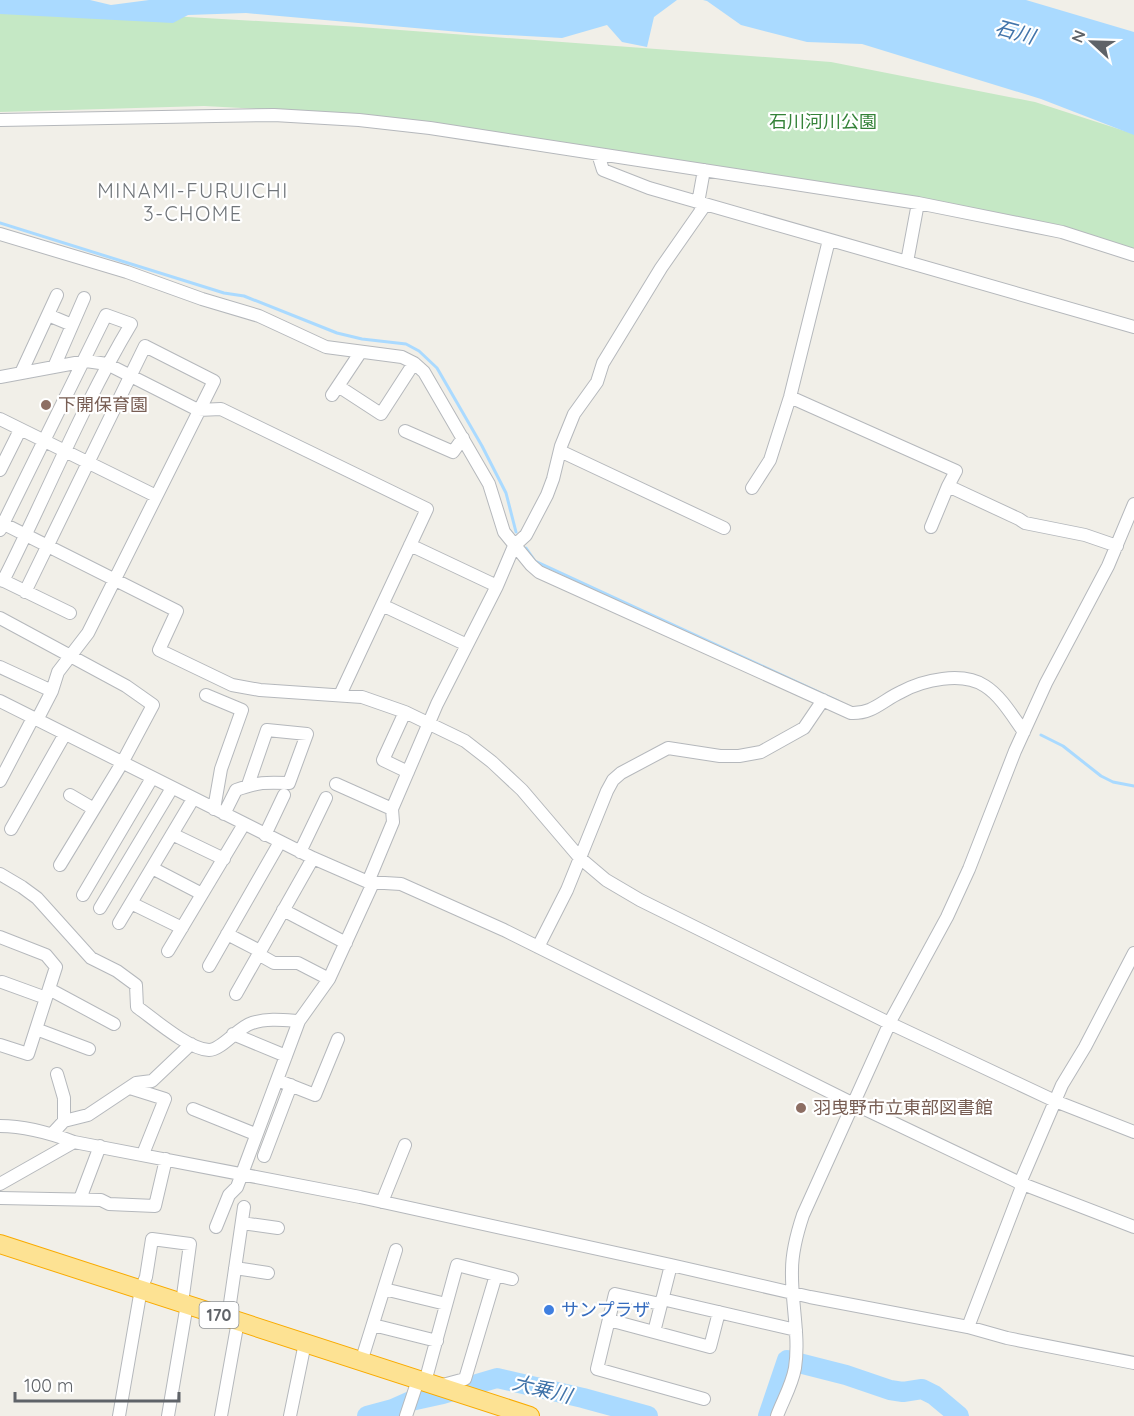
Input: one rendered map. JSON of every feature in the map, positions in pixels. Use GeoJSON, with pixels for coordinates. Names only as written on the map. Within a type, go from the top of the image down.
{"type":"FeatureCollection","features":[{"type":"Feature","properties":{"kind":"highway","name":"170"},"geometry":{"type":"LineString","coordinates":[[0,1244],[530,1416]]}},
{"type":"Feature","properties":{"kind":"street"},"geometry":{"type":"LineString","coordinates":[[0,120],[285,116],[359,120],[430,128],[918,203],[1062,232],[1134,255]]}},
{"type":"Feature","properties":{"kind":"street"},"geometry":{"type":"LineString","coordinates":[[598,154],[603,170],[649,188],[1134,327]]}},
{"type":"Feature","properties":{"kind":"street"},"geometry":{"type":"LineString","coordinates":[[216,1227],[229,1196],[237,1186],[298,1021],[329,979],[346,943],[393,822],[392,808],[429,723],[514,546],[526,535],[547,495],[574,414],[597,382],[603,363],[701,204],[704,170]]}},
{"type":"Feature","properties":{"kind":"street"},"geometry":{"type":"LineString","coordinates":[[907,262],[918,203]]}},
{"type":"Feature","properties":{"kind":"street"},"geometry":{"type":"LineString","coordinates":[[0,234],[127,272],[202,299],[259,316],[326,347],[402,357],[414,363],[424,372],[489,484],[504,532],[539,572],[852,713],[861,714],[872,711],[900,692],[923,683],[951,678],[971,680],[985,686],[999,699],[1024,732]]}},
{"type":"Feature","properties":{"kind":"street"},"geometry":{"type":"LineString","coordinates":[[752,488],[770,460],[790,397],[829,240]]}},
{"type":"Feature","properties":{"kind":"street"},"geometry":{"type":"LineString","coordinates":[[21,373],[57,295]]}},
{"type":"Feature","properties":{"kind":"street"},"geometry":{"type":"LineString","coordinates":[[54,367],[84,298]]}},
{"type":"Feature","properties":{"kind":"street"},"geometry":{"type":"LineString","coordinates":[[48,315],[72,325]]}},
{"type":"Feature","properties":{"kind":"street"},"geometry":{"type":"LineString","coordinates":[[70,613],[2,580],[26,536],[107,364],[131,324],[106,315],[1,526],[26,536],[177,611],[159,650],[232,685],[260,690],[362,697],[429,723],[465,741],[492,762],[522,790],[580,858],[606,880],[640,900],[889,1023],[1055,1101],[1134,1132]]}},
{"type":"Feature","properties":{"kind":"street"},"geometry":{"type":"LineString","coordinates":[[0,781],[52,691],[58,672],[88,633],[214,381],[146,346],[25,592]]}},
{"type":"Feature","properties":{"kind":"street"},"geometry":{"type":"LineString","coordinates":[[360,353],[335,390],[381,414],[414,363]]}},
{"type":"Feature","properties":{"kind":"street"},"geometry":{"type":"LineString","coordinates":[[0,377],[82,362],[107,364],[198,410],[221,409],[427,509],[340,694]]}},
{"type":"Feature","properties":{"kind":"street"},"geometry":{"type":"LineString","coordinates":[[790,397],[956,471],[931,527]]}},
{"type":"Feature","properties":{"kind":"street"},"geometry":{"type":"LineString","coordinates":[[0,419],[156,496]]}},
{"type":"Feature","properties":{"kind":"street"},"geometry":{"type":"LineString","coordinates":[[0,470],[20,430]]}},
{"type":"Feature","properties":{"kind":"street"},"geometry":{"type":"LineString","coordinates":[[405,431],[453,452],[463,438]]}},
{"type":"Feature","properties":{"kind":"street"},"geometry":{"type":"LineString","coordinates":[[560,451],[724,528]]}},
{"type":"Feature","properties":{"kind":"street"},"geometry":{"type":"LineString","coordinates":[[948,486],[1025,523],[1085,536],[1117,546]]}},
{"type":"Feature","properties":{"kind":"street"},"geometry":{"type":"LineString","coordinates":[[777,1416],[792,1379],[795,1362],[792,1270],[795,1238],[803,1215],[889,1023],[947,917],[1046,683],[1108,566],[1134,504]]}},
{"type":"Feature","properties":{"kind":"street"},"geometry":{"type":"LineString","coordinates":[[410,545],[496,586]]}},
{"type":"Feature","properties":{"kind":"street"},"geometry":{"type":"LineString","coordinates":[[382,605],[467,645]]}},
{"type":"Feature","properties":{"kind":"street"},"geometry":{"type":"LineString","coordinates":[[0,618],[126,686],[153,705],[122,762],[60,865]]}},
{"type":"Feature","properties":{"kind":"street"},"geometry":{"type":"LineString","coordinates":[[0,667],[52,691]]}},
{"type":"Feature","properties":{"kind":"street"},"geometry":{"type":"LineString","coordinates":[[206,694],[242,710],[221,769],[219,812]]}},
{"type":"Feature","properties":{"kind":"street"},"geometry":{"type":"LineString","coordinates":[[538,947],[567,890],[608,790],[613,780],[621,773],[668,748],[720,756],[739,756],[760,752],[804,728],[823,700]]}},
{"type":"Feature","properties":{"kind":"street"},"geometry":{"type":"LineString","coordinates":[[0,701],[300,852],[371,882],[401,884],[538,947],[852,1103],[1020,1182],[1134,1227]]}},
{"type":"Feature","properties":{"kind":"street"},"geometry":{"type":"LineString","coordinates":[[405,712],[383,760],[408,772]]}},
{"type":"Feature","properties":{"kind":"street"},"geometry":{"type":"LineString","coordinates":[[219,812],[236,790],[248,785],[257,782],[289,783],[307,734],[267,730],[248,785]]}},
{"type":"Feature","properties":{"kind":"street"},"geometry":{"type":"LineString","coordinates":[[11,829],[65,734]]}},
{"type":"Feature","properties":{"kind":"street"},"geometry":{"type":"LineString","coordinates":[[83,895],[152,778]]}},
{"type":"Feature","properties":{"kind":"street"},"geometry":{"type":"LineString","coordinates":[[336,784],[392,808]]}},
{"type":"Feature","properties":{"kind":"street"},"geometry":{"type":"LineString","coordinates":[[100,908],[172,788]]}},
{"type":"Feature","properties":{"kind":"street"},"geometry":{"type":"LineString","coordinates":[[70,795],[94,808]]}},
{"type":"Feature","properties":{"kind":"street"},"geometry":{"type":"LineString","coordinates":[[265,835],[285,795]]}},
{"type":"Feature","properties":{"kind":"street"},"geometry":{"type":"LineString","coordinates":[[300,852],[326,798]]}},
{"type":"Feature","properties":{"kind":"street"},"geometry":{"type":"LineString","coordinates":[[119,923],[193,799]]}},
{"type":"Feature","properties":{"kind":"street"},"geometry":{"type":"LineString","coordinates":[[168,951],[244,824]]}},
{"type":"Feature","properties":{"kind":"street"},"geometry":{"type":"LineString","coordinates":[[172,834],[224,859]]}},
{"type":"Feature","properties":{"kind":"street"},"geometry":{"type":"LineString","coordinates":[[209,966],[280,842]]}},
{"type":"Feature","properties":{"kind":"street"},"geometry":{"type":"LineString","coordinates":[[114,843],[133,854]]}},
{"type":"Feature","properties":{"kind":"street"},"geometry":{"type":"LineString","coordinates":[[236,994],[313,858]]}},
{"type":"Feature","properties":{"kind":"street"},"geometry":{"type":"LineString","coordinates":[[152,868],[202,894]]}},
{"type":"Feature","properties":{"kind":"street"},"geometry":{"type":"LineString","coordinates":[[0,874],[22,886],[36,898],[91,958],[117,971],[136,986],[137,1007],[191,1044],[208,1050],[215,1049],[233,1034],[254,1022],[298,1021]]}},
{"type":"Feature","properties":{"kind":"street"},"geometry":{"type":"LineString","coordinates":[[131,903],[182,928]]}},
{"type":"Feature","properties":{"kind":"street"},"geometry":{"type":"LineString","coordinates":[[283,910],[346,943]]}},
{"type":"Feature","properties":{"kind":"street"},"geometry":{"type":"LineString","coordinates":[[227,934],[274,963],[298,963],[329,979]]}},
{"type":"Feature","properties":{"kind":"street"},"geometry":{"type":"LineString","coordinates":[[0,937],[46,955],[56,968],[27,1054],[0,1045]]}},
{"type":"Feature","properties":{"kind":"street"},"geometry":{"type":"LineString","coordinates":[[968,1327],[1021,1189],[1020,1182],[1062,1085],[1134,953]]}},
{"type":"Feature","properties":{"kind":"street"},"geometry":{"type":"LineString","coordinates":[[2,982],[48,993],[114,1024]]}},
{"type":"Feature","properties":{"kind":"street"},"geometry":{"type":"LineString","coordinates":[[36,1029],[89,1049]]}},
{"type":"Feature","properties":{"kind":"street"},"geometry":{"type":"LineString","coordinates":[[233,1034],[286,1056]]}},
{"type":"Feature","properties":{"kind":"street"},"geometry":{"type":"LineString","coordinates":[[277,1080],[315,1095],[338,1039]]}},
{"type":"Feature","properties":{"kind":"street"},"geometry":{"type":"LineString","coordinates":[[52,1134],[64,1121],[88,1115],[136,1083],[152,1081],[191,1044]]}},
{"type":"Feature","properties":{"kind":"street"},"geometry":{"type":"LineString","coordinates":[[57,1074],[64,1098],[64,1121]]}},
{"type":"Feature","properties":{"kind":"street"},"geometry":{"type":"LineString","coordinates":[[264,1156],[291,1085]]}},
{"type":"Feature","properties":{"kind":"street"},"geometry":{"type":"LineString","coordinates":[[130,1088],[165,1100],[143,1154]]}},
{"type":"Feature","properties":{"kind":"street"},"geometry":{"type":"LineString","coordinates":[[192,1109],[255,1134]]}},
{"type":"Feature","properties":{"kind":"street"},"geometry":{"type":"LineString","coordinates":[[0,1126],[16,1126],[52,1134],[74,1142],[382,1202],[793,1292],[968,1327],[1007,1338],[1134,1363]]}},
{"type":"Feature","properties":{"kind":"street"},"geometry":{"type":"LineString","coordinates":[[0,1184],[74,1142]]}},
{"type":"Feature","properties":{"kind":"street"},"geometry":{"type":"LineString","coordinates":[[382,1202],[405,1145]]}},
{"type":"Feature","properties":{"kind":"street"},"geometry":{"type":"LineString","coordinates":[[80,1198],[100,1146]]}},
{"type":"Feature","properties":{"kind":"street"},"geometry":{"type":"LineString","coordinates":[[0,1198],[80,1198],[101,1200],[109,1204],[155,1206],[166,1159]]}},
{"type":"Feature","properties":{"kind":"street"},"geometry":{"type":"LineString","coordinates":[[221,1416],[232,1319],[235,1268],[244,1207]]}},
{"type":"Feature","properties":{"kind":"street"},"geometry":{"type":"LineString","coordinates":[[242,1223],[278,1228]]}},
{"type":"Feature","properties":{"kind":"street"},"geometry":{"type":"LineString","coordinates":[[119,1416],[152,1239],[190,1244],[168,1416]]}},
{"type":"Feature","properties":{"kind":"street"},"geometry":{"type":"LineString","coordinates":[[361,1362],[396,1250]]}},
{"type":"Feature","properties":{"kind":"street"},"geometry":{"type":"LineString","coordinates":[[406,1416],[427,1383],[457,1265],[512,1279]]}},
{"type":"Feature","properties":{"kind":"street"},"geometry":{"type":"LineString","coordinates":[[654,1332],[671,1265]]}},
{"type":"Feature","properties":{"kind":"street"},"geometry":{"type":"LineString","coordinates":[[235,1268],[268,1273]]}},
{"type":"Feature","properties":{"kind":"street"},"geometry":{"type":"LineString","coordinates":[[427,1383],[465,1379],[496,1275]]}},
{"type":"Feature","properties":{"kind":"street"},"geometry":{"type":"LineString","coordinates":[[384,1289],[446,1304]]}},
{"type":"Feature","properties":{"kind":"street"},"geometry":{"type":"LineString","coordinates":[[704,1399],[597,1369],[615,1294],[718,1312],[795,1330]]}},
{"type":"Feature","properties":{"kind":"street"},"geometry":{"type":"LineString","coordinates":[[609,1320],[710,1347],[718,1312]]}},
{"type":"Feature","properties":{"kind":"street"},"geometry":{"type":"LineString","coordinates":[[373,1325],[436,1341]]}},
{"type":"Feature","properties":{"kind":"street"},"geometry":{"type":"LineString","coordinates":[[290,1416],[305,1343]]}},
{"type":"Feature","properties":{"kind":"green space","name":"石川河川公園"},"geometry":{"type":"Polygon","coordinates":[[[0,6],[360,27],[831,62],[1035,102],[1134,134],[1134,249],[1073,230],[372,115],[204,106],[0,112],[0,6]]]}},
{"type":"Feature","properties":{"kind":"water"},"geometry":{"type":"Polygon","coordinates":[[[0,0],[90,0],[111,5],[149,0],[677,0],[654,17],[647,47],[622,42],[607,25],[562,38],[471,33],[246,13],[188,15],[173,23],[0,14],[0,0]]]}},
{"type":"Feature","properties":{"kind":"water","name":"石川"},"geometry":{"type":"Polygon","coordinates":[[[703,0],[1026,0],[1134,32],[1134,135],[1041,99],[862,44],[807,42],[741,25],[703,0]]]}},
{"type":"Feature","properties":{"kind":"waterway"},"geometry":{"type":"LineString","coordinates":[[0,223],[224,293],[244,296],[337,333],[362,339],[406,344],[419,351],[437,368],[482,446],[506,493],[516,532]]}},
{"type":"Feature","properties":{"kind":"waterway"},"geometry":{"type":"LineString","coordinates":[[526,548],[535,561],[838,701]]}},
{"type":"Feature","properties":{"kind":"waterway"},"geometry":{"type":"LineString","coordinates":[[1041,735],[1063,746],[1101,776],[1113,782],[1134,786]]}},
{"type":"Feature","properties":{"kind":"waterway","name":"大乗川"},"geometry":{"type":"LineString","coordinates":[[768,1416],[787,1360],[846,1375],[890,1390],[903,1392],[922,1389],[934,1395],[959,1416]]}},
{"type":"Feature","properties":{"kind":"waterway","name":"大乗川"},"geometry":{"type":"LineString","coordinates":[[367,1416],[411,1401],[497,1378],[648,1416]]}},
{"type":"Feature","properties":{"kind":"place","name":"下開保育園"},"geometry":{"type":"Point","coordinates":[46,405]}},
{"type":"Feature","properties":{"kind":"place","name":"羽曳野市立東部図書館"},"geometry":{"type":"Point","coordinates":[801,1108]}},
{"type":"Feature","properties":{"kind":"place","name":"サンプラザ"},"geometry":{"type":"Point","coordinates":[549,1310]}},
{"type":"Feature","properties":{"kind":"district","name":"MINAMI-FURUICHI 3-CHOME"},"geometry":{"type":"Point","coordinates":[193,202]}}]}
